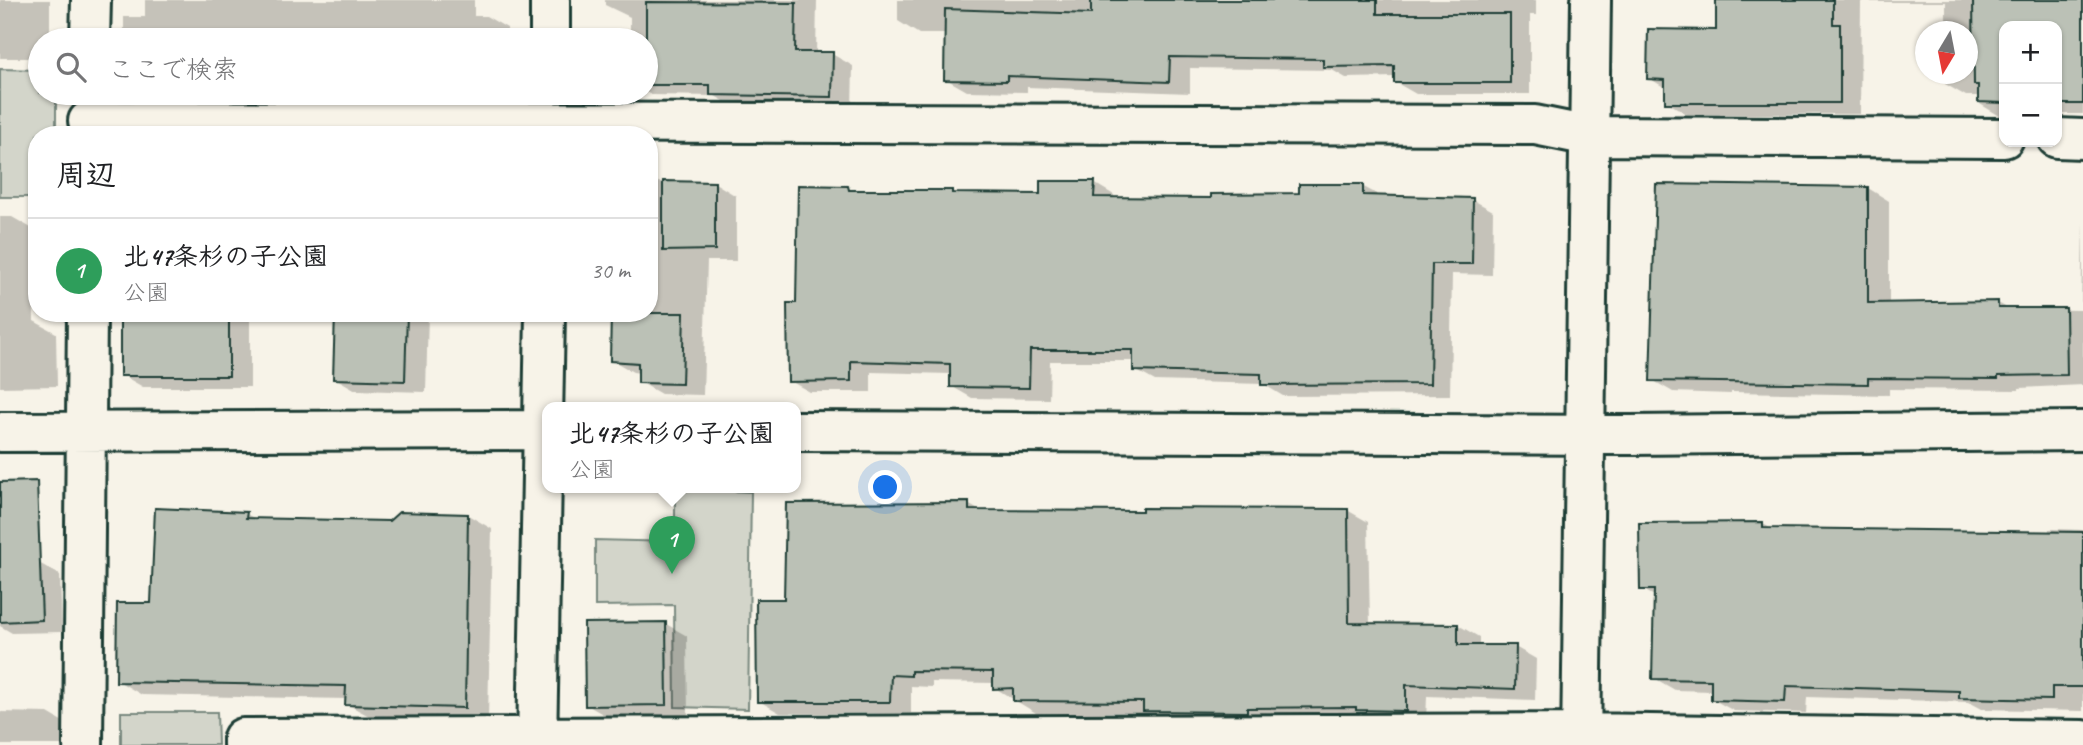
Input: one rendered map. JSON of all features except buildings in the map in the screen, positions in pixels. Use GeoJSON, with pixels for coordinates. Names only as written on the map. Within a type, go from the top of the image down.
{"type":"FeatureCollection","features":[{"type":"Feature","properties":{"kind":"street"},"geometry":{"type":"LineString","coordinates":[[90,28],[91,0]]}},
{"type":"Feature","properties":{"kind":"street"},"geometry":{"type":"LineString","coordinates":[[550,0],[550,28]]}},
{"type":"Feature","properties":{"kind":"street"},"geometry":{"type":"LineString","coordinates":[[1581,739],[1591,0]]}},
{"type":"Feature","properties":{"kind":"street"},"geometry":{"type":"LineString","coordinates":[[89,116],[1535,125],[1589,136],[1999,138]]}},
{"type":"Feature","properties":{"kind":"street"},"geometry":{"type":"LineString","coordinates":[[2062,138],[2083,139]]}},
{"type":"Feature","properties":{"kind":"street"},"geometry":{"type":"LineString","coordinates":[[83,745],[87,322]]}},
{"type":"Feature","properties":{"kind":"street"},"geometry":{"type":"LineString","coordinates":[[544,322],[545,402]]}},
{"type":"Feature","properties":{"kind":"street"},"geometry":{"type":"LineString","coordinates":[[0,432],[542,430]]}},
{"type":"Feature","properties":{"kind":"street"},"geometry":{"type":"LineString","coordinates":[[801,431],[1586,434],[2083,431]]}},
{"type":"Feature","properties":{"kind":"street"},"geometry":{"type":"LineString","coordinates":[[538,740],[544,493]]}},
{"type":"Feature","properties":{"kind":"street"},"geometry":{"type":"LineString","coordinates":[[243,745],[243,738],[2083,740]]}},
{"type":"Feature","properties":{"kind":"shaded area"},"geometry":{"type":"Polygon","coordinates":[[[0,69],[28,70],[28,105],[56,105],[56,126],[28,126],[28,197],[0,197],[0,69]]]}},
{"type":"Feature","properties":{"kind":"shaded area"},"geometry":{"type":"Polygon","coordinates":[[[675,493],[751,493],[748,709],[675,707],[674,605],[595,606],[595,540],[675,542],[675,493]]]}},
{"type":"Feature","properties":{"kind":"shaded area"},"geometry":{"type":"Polygon","coordinates":[[[121,712],[217,712],[218,745],[121,745],[121,712]]]}},
{"type":"Feature","properties":{"kind":"place","name":"北47条杉の子公園"},"geometry":{"type":"Point","coordinates":[672,574]}}]}
